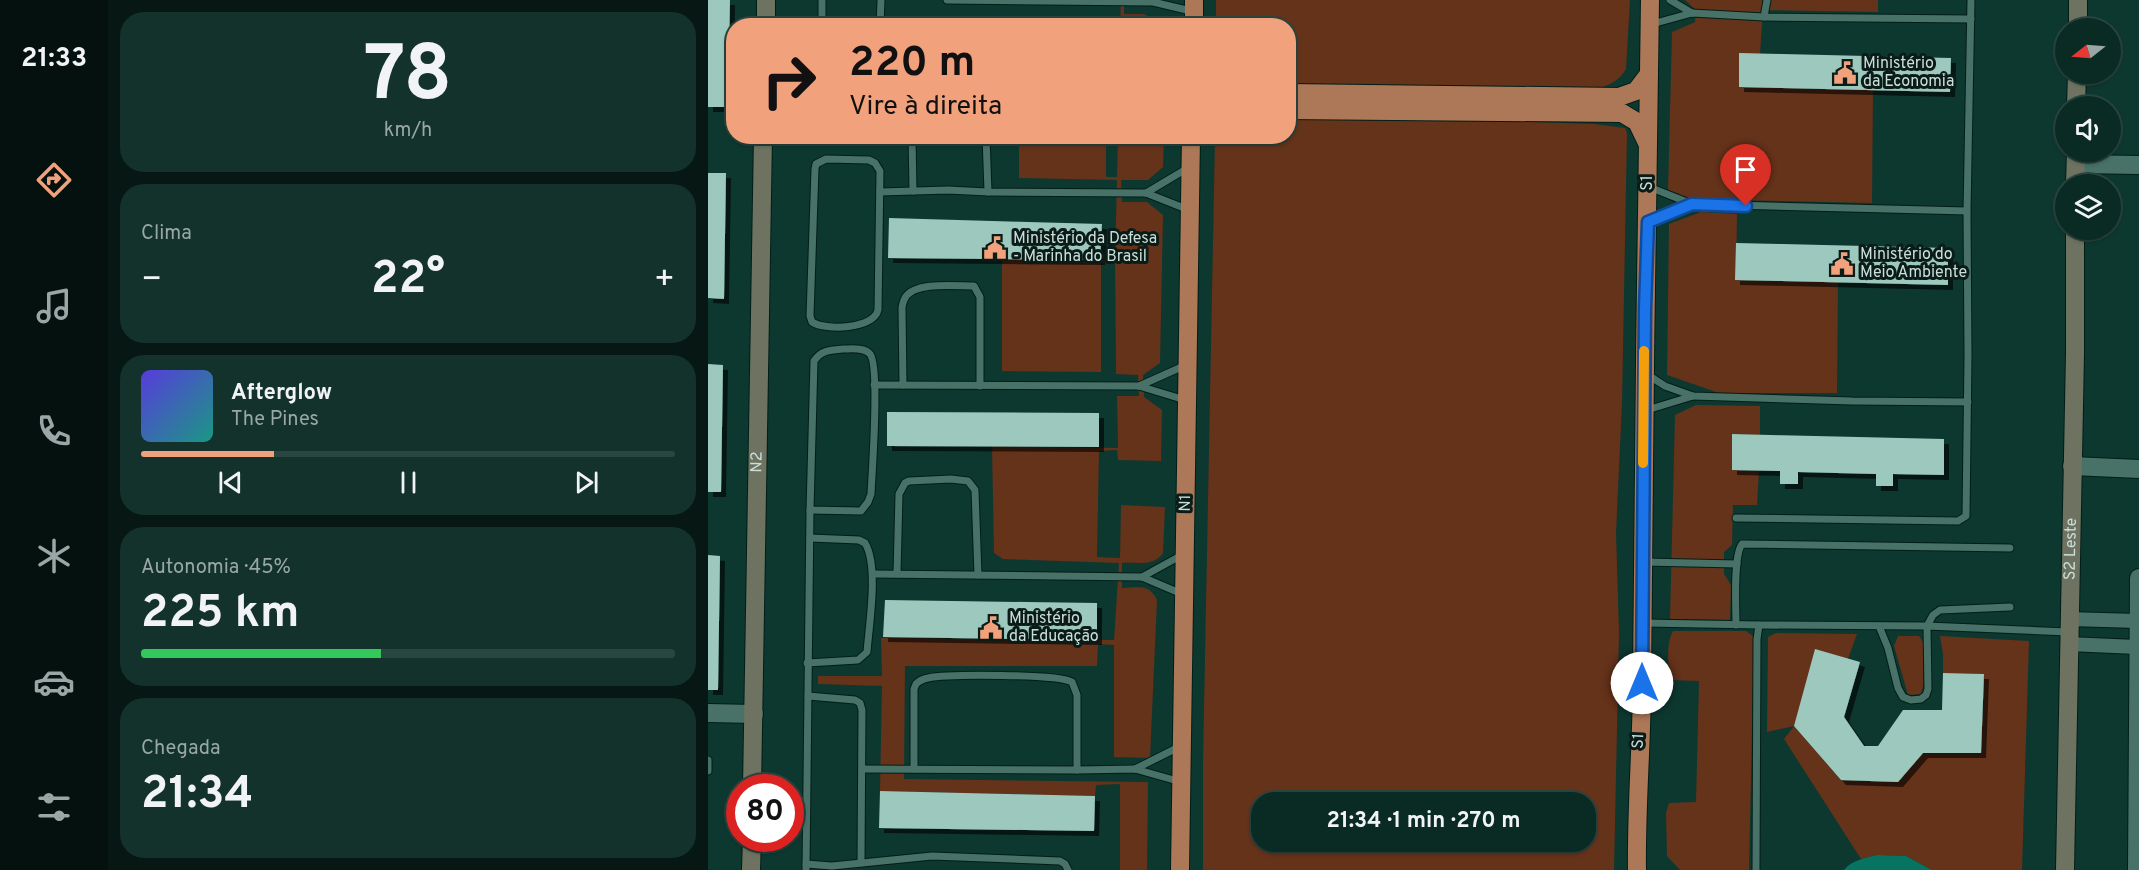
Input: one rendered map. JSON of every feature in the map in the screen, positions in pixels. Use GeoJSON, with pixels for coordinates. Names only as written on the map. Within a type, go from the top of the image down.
{"type":"FeatureCollection","features":[{"type":"Feature","properties":{"kind":"highway","name":"S1"},"geometry":{"type":"LineString","coordinates":[[1637,870],[1637,797],[1642,683],[1641,562],[1650,0]]}},
{"type":"Feature","properties":{"kind":"highway"},"geometry":{"type":"LineString","coordinates":[[1296,93],[1619,97],[1636,91],[1649,75]]}},
{"type":"Feature","properties":{"kind":"highway"},"geometry":{"type":"LineString","coordinates":[[1296,110],[1622,113],[1637,122],[1648,144]]}},
{"type":"Feature","properties":{"kind":"highway","name":"N1"},"geometry":{"type":"LineString","coordinates":[[1180,870],[1192,144]]}},
{"type":"Feature","properties":{"kind":"main road"},"geometry":{"type":"LineString","coordinates":[[766,0],[766,18]]}},
{"type":"Feature","properties":{"kind":"main road"},"geometry":{"type":"LineString","coordinates":[[2078,0],[2078,18]]}},
{"type":"Feature","properties":{"kind":"main road","name":"N2"},"geometry":{"type":"LineString","coordinates":[[752,774],[763,144]]}},
{"type":"Feature","properties":{"kind":"main road","name":"S2 Leste"},"geometry":{"type":"LineString","coordinates":[[2065,870],[2075,240]]}},
{"type":"Feature","properties":{"kind":"main road"},"geometry":{"type":"LineString","coordinates":[[751,870],[752,852]]}},
{"type":"Feature","properties":{"kind":"street"},"geometry":{"type":"LineString","coordinates":[[2112,162],[2139,165]]}},
{"type":"Feature","properties":{"kind":"street"},"geometry":{"type":"LineString","coordinates":[[2072,466],[2139,469]]}},
{"type":"Feature","properties":{"kind":"street"},"geometry":{"type":"LineString","coordinates":[[2137,870],[2139,578]]}},
{"type":"Feature","properties":{"kind":"street"},"geometry":{"type":"LineString","coordinates":[[2068,632],[2138,621]]}},
{"type":"Feature","properties":{"kind":"street"},"geometry":{"type":"LineString","coordinates":[[2068,632],[2137,647]]}},
{"type":"Feature","properties":{"kind":"street"},"geometry":{"type":"LineString","coordinates":[[708,714],[754,714]]}},
{"type":"Feature","properties":{"kind":"lane"},"geometry":{"type":"LineString","coordinates":[[822,0],[822,18]]}},
{"type":"Feature","properties":{"kind":"lane"},"geometry":{"type":"LineString","coordinates":[[880,18],[881,0]]}},
{"type":"Feature","properties":{"kind":"lane"},"geometry":{"type":"LineString","coordinates":[[947,0],[1156,1],[1194,13]]}},
{"type":"Feature","properties":{"kind":"lane"},"geometry":{"type":"LineString","coordinates":[[1670,0],[1692,13]]}},
{"type":"Feature","properties":{"kind":"lane"},"geometry":{"type":"LineString","coordinates":[[1764,17],[1767,0]]}},
{"type":"Feature","properties":{"kind":"lane"},"geometry":{"type":"LineString","coordinates":[[1736,518],[1958,521],[1966,516],[1967,211],[1971,0]]}},
{"type":"Feature","properties":{"kind":"lane"},"geometry":{"type":"LineString","coordinates":[[1649,25],[1692,13],[1764,17],[1971,19]]}},
{"type":"Feature","properties":{"kind":"lane"},"geometry":{"type":"LineString","coordinates":[[912,144],[913,191]]}},
{"type":"Feature","properties":{"kind":"lane"},"geometry":{"type":"LineString","coordinates":[[986,144],[988,192]]}},
{"type":"Feature","properties":{"kind":"lane"},"geometry":{"type":"LineString","coordinates":[[826,159],[869,160],[878,166],[880,192],[877,316],[867,323],[857,325],[821,327],[816,325],[810,316],[810,296],[816,164],[826,159]]}},
{"type":"Feature","properties":{"kind":"lane"},"geometry":{"type":"LineString","coordinates":[[1146,193],[1191,166]]}},
{"type":"Feature","properties":{"kind":"lane"},"geometry":{"type":"LineString","coordinates":[[1648,186],[1692,204],[1967,211]]}},
{"type":"Feature","properties":{"kind":"lane"},"geometry":{"type":"LineString","coordinates":[[880,192],[1146,193],[1191,211]]}},
{"type":"Feature","properties":{"kind":"lane"},"geometry":{"type":"LineString","coordinates":[[1648,222],[1692,204]]}},
{"type":"Feature","properties":{"kind":"lane"},"geometry":{"type":"LineString","coordinates":[[903,385],[902,307],[905,297],[913,289],[950,285],[974,286],[980,297],[980,386]]}},
{"type":"Feature","properties":{"kind":"lane"},"geometry":{"type":"LineString","coordinates":[[810,510],[861,511],[871,494],[873,360],[862,349],[826,351],[814,361],[810,510],[807,663],[806,867],[897,861],[932,856],[1038,858],[1060,861],[1068,870]]}},
{"type":"Feature","properties":{"kind":"lane"},"geometry":{"type":"LineString","coordinates":[[1139,386],[1188,364]]}},
{"type":"Feature","properties":{"kind":"lane"},"geometry":{"type":"LineString","coordinates":[[1644,372],[1665,386],[1693,396],[1968,402]]}},
{"type":"Feature","properties":{"kind":"lane"},"geometry":{"type":"LineString","coordinates":[[874,385],[1139,386],[1188,401]]}},
{"type":"Feature","properties":{"kind":"lane"},"geometry":{"type":"LineString","coordinates":[[1644,411],[1693,396]]}},
{"type":"Feature","properties":{"kind":"lane"},"geometry":{"type":"LineString","coordinates":[[897,574],[900,489],[909,481],[951,479],[968,481],[975,490],[978,575]]}},
{"type":"Feature","properties":{"kind":"lane"},"geometry":{"type":"LineString","coordinates":[[807,663],[858,660],[867,652],[873,574],[865,543],[859,540],[810,538]]}},
{"type":"Feature","properties":{"kind":"lane"},"geometry":{"type":"LineString","coordinates":[[1736,625],[1737,564],[1740,546],[1746,544],[2010,548]]}},
{"type":"Feature","properties":{"kind":"lane"},"geometry":{"type":"LineString","coordinates":[[1142,577],[1185,553]]}},
{"type":"Feature","properties":{"kind":"lane"},"geometry":{"type":"LineString","coordinates":[[1641,562],[1737,564]]}},
{"type":"Feature","properties":{"kind":"lane"},"geometry":{"type":"LineString","coordinates":[[873,574],[1142,577],[1185,596]]}},
{"type":"Feature","properties":{"kind":"lane"},"geometry":{"type":"LineString","coordinates":[[1879,626],[1888,648],[1898,688],[1903,697],[1911,700],[1922,699],[1928,689],[1927,626],[1933,615],[1940,610],[1955,608],[2010,606]]}},
{"type":"Feature","properties":{"kind":"lane"},"geometry":{"type":"LineString","coordinates":[[1642,623],[1927,626],[2068,632]]}},
{"type":"Feature","properties":{"kind":"lane"},"geometry":{"type":"LineString","coordinates":[[1756,870],[1757,639],[1759,625]]}},
{"type":"Feature","properties":{"kind":"lane"},"geometry":{"type":"LineString","coordinates":[[914,769],[914,689],[919,681],[943,676],[1043,677],[1066,679],[1072,682],[1077,695],[1077,770]]}},
{"type":"Feature","properties":{"kind":"lane"},"geometry":{"type":"LineString","coordinates":[[808,696],[855,700],[860,703],[863,717],[861,863]]}},
{"type":"Feature","properties":{"kind":"lane"},"geometry":{"type":"LineString","coordinates":[[1135,769],[1182,745]]}},
{"type":"Feature","properties":{"kind":"lane"},"geometry":{"type":"LineString","coordinates":[[708,759],[708,771]]}},
{"type":"Feature","properties":{"kind":"lane"},"geometry":{"type":"LineString","coordinates":[[862,769],[1135,769],[1181,782]]}},
{"type":"Feature","properties":{"kind":"lane"},"geometry":{"type":"LineString","coordinates":[[897,861],[897,870]]}},
{"type":"Feature","properties":{"kind":"shaded area"},"geometry":{"type":"Polygon","coordinates":[[[1121,0],[1124,0],[1124,14],[1144,14],[1151,18],[1120,18],[1121,0]]]}},
{"type":"Feature","properties":{"kind":"shaded area"},"geometry":{"type":"Polygon","coordinates":[[[1216,0],[1630,0],[1626,69],[1615,81],[1600,88],[1296,85],[1296,18],[1216,18],[1216,0]]]}},
{"type":"Feature","properties":{"kind":"shaded area"},"geometry":{"type":"Polygon","coordinates":[[[1685,0],[1878,0],[1878,12],[1763,10],[1760,54],[1739,54],[1739,87],[1873,90],[1872,203],[1679,199],[1668,191],[1672,32],[1695,22],[1696,10],[1685,0]]]}},
{"type":"Feature","properties":{"kind":"shaded area"},"geometry":{"type":"Polygon","coordinates":[[[1296,114],[1594,124],[1625,128],[1627,133],[1622,402],[1616,533],[1619,633],[1614,870],[1203,870],[1215,144],[1296,144],[1296,114]]]}},
{"type":"Feature","properties":{"kind":"shaded area"},"geometry":{"type":"Polygon","coordinates":[[[1019,144],[1106,144],[1106,177],[1117,177],[1118,144],[1164,144],[1163,167],[1148,180],[1121,180],[1122,202],[1147,202],[1163,215],[1160,363],[1143,375],[1144,397],[1162,410],[1161,461],[1118,460],[1117,450],[1099,451],[1097,557],[1120,558],[1121,505],[1165,507],[1163,553],[1150,562],[1122,563],[1122,588],[1147,589],[1157,600],[1150,758],[1114,757],[1114,645],[1098,644],[1097,666],[905,666],[904,779],[1148,782],[1147,870],[1120,870],[1120,784],[1096,785],[1095,796],[880,791],[882,686],[818,684],[818,676],[882,676],[881,638],[1114,640],[1119,563],[1003,559],[994,553],[992,446],[1118,448],[1117,396],[1139,396],[1138,375],[1116,374],[1115,264],[1101,263],[1101,372],[1002,371],[1002,259],[1115,259],[1117,180],[1019,178],[1019,144]]]}},
{"type":"Feature","properties":{"kind":"shaded area"},"geometry":{"type":"Polygon","coordinates":[[[1701,212],[1737,214],[1736,280],[1838,282],[1837,393],[1719,393],[1667,375],[1669,224],[1701,212]]]}},
{"type":"Feature","properties":{"kind":"shaded area"},"geometry":{"type":"Polygon","coordinates":[[[1696,405],[1760,406],[1760,435],[1732,434],[1732,470],[1759,471],[1757,505],[1733,505],[1732,545],[1724,552],[1724,574],[1731,585],[1730,620],[1670,619],[1675,415],[1696,405]]]}},
{"type":"Feature","properties":{"kind":"shaded area"},"geometry":{"type":"Polygon","coordinates":[[[1673,631],[1746,631],[1754,637],[1749,870],[1680,870],[1667,856],[1666,813],[1669,803],[1696,802],[1699,681],[1670,680],[1668,648],[1673,631]]]}},
{"type":"Feature","properties":{"kind":"shaded area"},"geometry":{"type":"Polygon","coordinates":[[[1776,633],[1857,634],[1848,659],[1794,726],[1767,732],[1768,637],[1776,633]]]}},
{"type":"Feature","properties":{"kind":"shaded area"},"geometry":{"type":"Polygon","coordinates":[[[1898,636],[1919,636],[1923,642],[1921,694],[1908,695],[1894,646],[1898,636]]]}},
{"type":"Feature","properties":{"kind":"shaded area"},"geometry":{"type":"Polygon","coordinates":[[[1940,636],[2029,641],[2022,870],[1932,870],[1906,856],[1877,855],[1861,859],[1784,739],[1794,726],[1841,780],[1898,782],[1923,753],[1981,753],[1984,674],[1943,673],[1940,636]]]}},
{"type":"Feature","properties":{"kind":"shaded area"},"geometry":{"type":"Polygon","coordinates":[[[1877,855],[1906,856],[1932,870],[1844,870],[1863,858],[1877,855]]]}},
{"type":"Feature","properties":{"kind":"building"},"geometry":{"type":"Polygon","coordinates":[[[708,0],[730,0],[730,18],[726,18],[726,107],[708,107],[708,0]]]}},
{"type":"Feature","properties":{"kind":"building","name":"Ministério da Economia"},"geometry":{"type":"Polygon","coordinates":[[[1739,53],[1951,58],[1950,92],[1739,87],[1739,53]]]}},
{"type":"Feature","properties":{"kind":"building"},"geometry":{"type":"Polygon","coordinates":[[[708,173],[726,173],[724,299],[708,298],[708,173]]]}},
{"type":"Feature","properties":{"kind":"building","name":"Ministério da Defesa - Marinha do Brasil"},"geometry":{"type":"Polygon","coordinates":[[[889,218],[1102,224],[1100,260],[888,258],[889,218]]]}},
{"type":"Feature","properties":{"kind":"building","name":"Ministério do Meio Ambiente"},"geometry":{"type":"Polygon","coordinates":[[[1736,243],[1948,248],[1948,285],[1735,280],[1736,243]]]}},
{"type":"Feature","properties":{"kind":"building"},"geometry":{"type":"Polygon","coordinates":[[[708,364],[723,365],[721,492],[708,492],[708,364]]]}},
{"type":"Feature","properties":{"kind":"building"},"geometry":{"type":"Polygon","coordinates":[[[887,412],[1099,413],[1099,447],[887,446],[887,412]]]}},
{"type":"Feature","properties":{"kind":"building"},"geometry":{"type":"Polygon","coordinates":[[[1732,434],[1944,439],[1944,475],[1893,474],[1893,486],[1876,486],[1876,474],[1798,472],[1798,484],[1780,484],[1780,471],[1732,470],[1732,434]]]}},
{"type":"Feature","properties":{"kind":"building"},"geometry":{"type":"Polygon","coordinates":[[[708,555],[720,556],[718,690],[708,690],[708,555]]]}},
{"type":"Feature","properties":{"kind":"building","name":"Ministério da Educação"},"geometry":{"type":"Polygon","coordinates":[[[885,600],[1097,603],[1097,640],[883,637],[885,600]]]}},
{"type":"Feature","properties":{"kind":"building"},"geometry":{"type":"Polygon","coordinates":[[[1815,649],[1860,662],[1844,717],[1864,746],[1878,746],[1903,710],[1942,710],[1943,673],[1984,674],[1981,753],[1923,753],[1898,782],[1841,780],[1794,726],[1815,649]]]}},
{"type":"Feature","properties":{"kind":"building"},"geometry":{"type":"Polygon","coordinates":[[[880,791],[1095,796],[1094,831],[879,828],[880,791]]]}},
{"type":"Feature","properties":{"kind":"slow traffic"},"geometry":{"type":"LineString","coordinates":[[1643,463],[1644,351]]}},
{"type":"Feature","properties":{"kind":"place","name":"Ministério da Economia"},"geometry":{"type":"Point","coordinates":[1845,73]}},
{"type":"Feature","properties":{"kind":"place","name":"Ministério da Defesa - Marinha do Brasil"},"geometry":{"type":"Point","coordinates":[995,248]}},
{"type":"Feature","properties":{"kind":"place","name":"Ministério do Meio Ambiente"},"geometry":{"type":"Point","coordinates":[1842,264]}},
{"type":"Feature","properties":{"kind":"place","name":"Ministério da Educação"},"geometry":{"type":"Point","coordinates":[991,628]}},
{"type":"Feature","properties":{"kind":"route"},"geometry":{"type":"LineString","coordinates":[[1642,683],[1641,562],[1648,222],[1692,204],[1746,206]]}}]}
